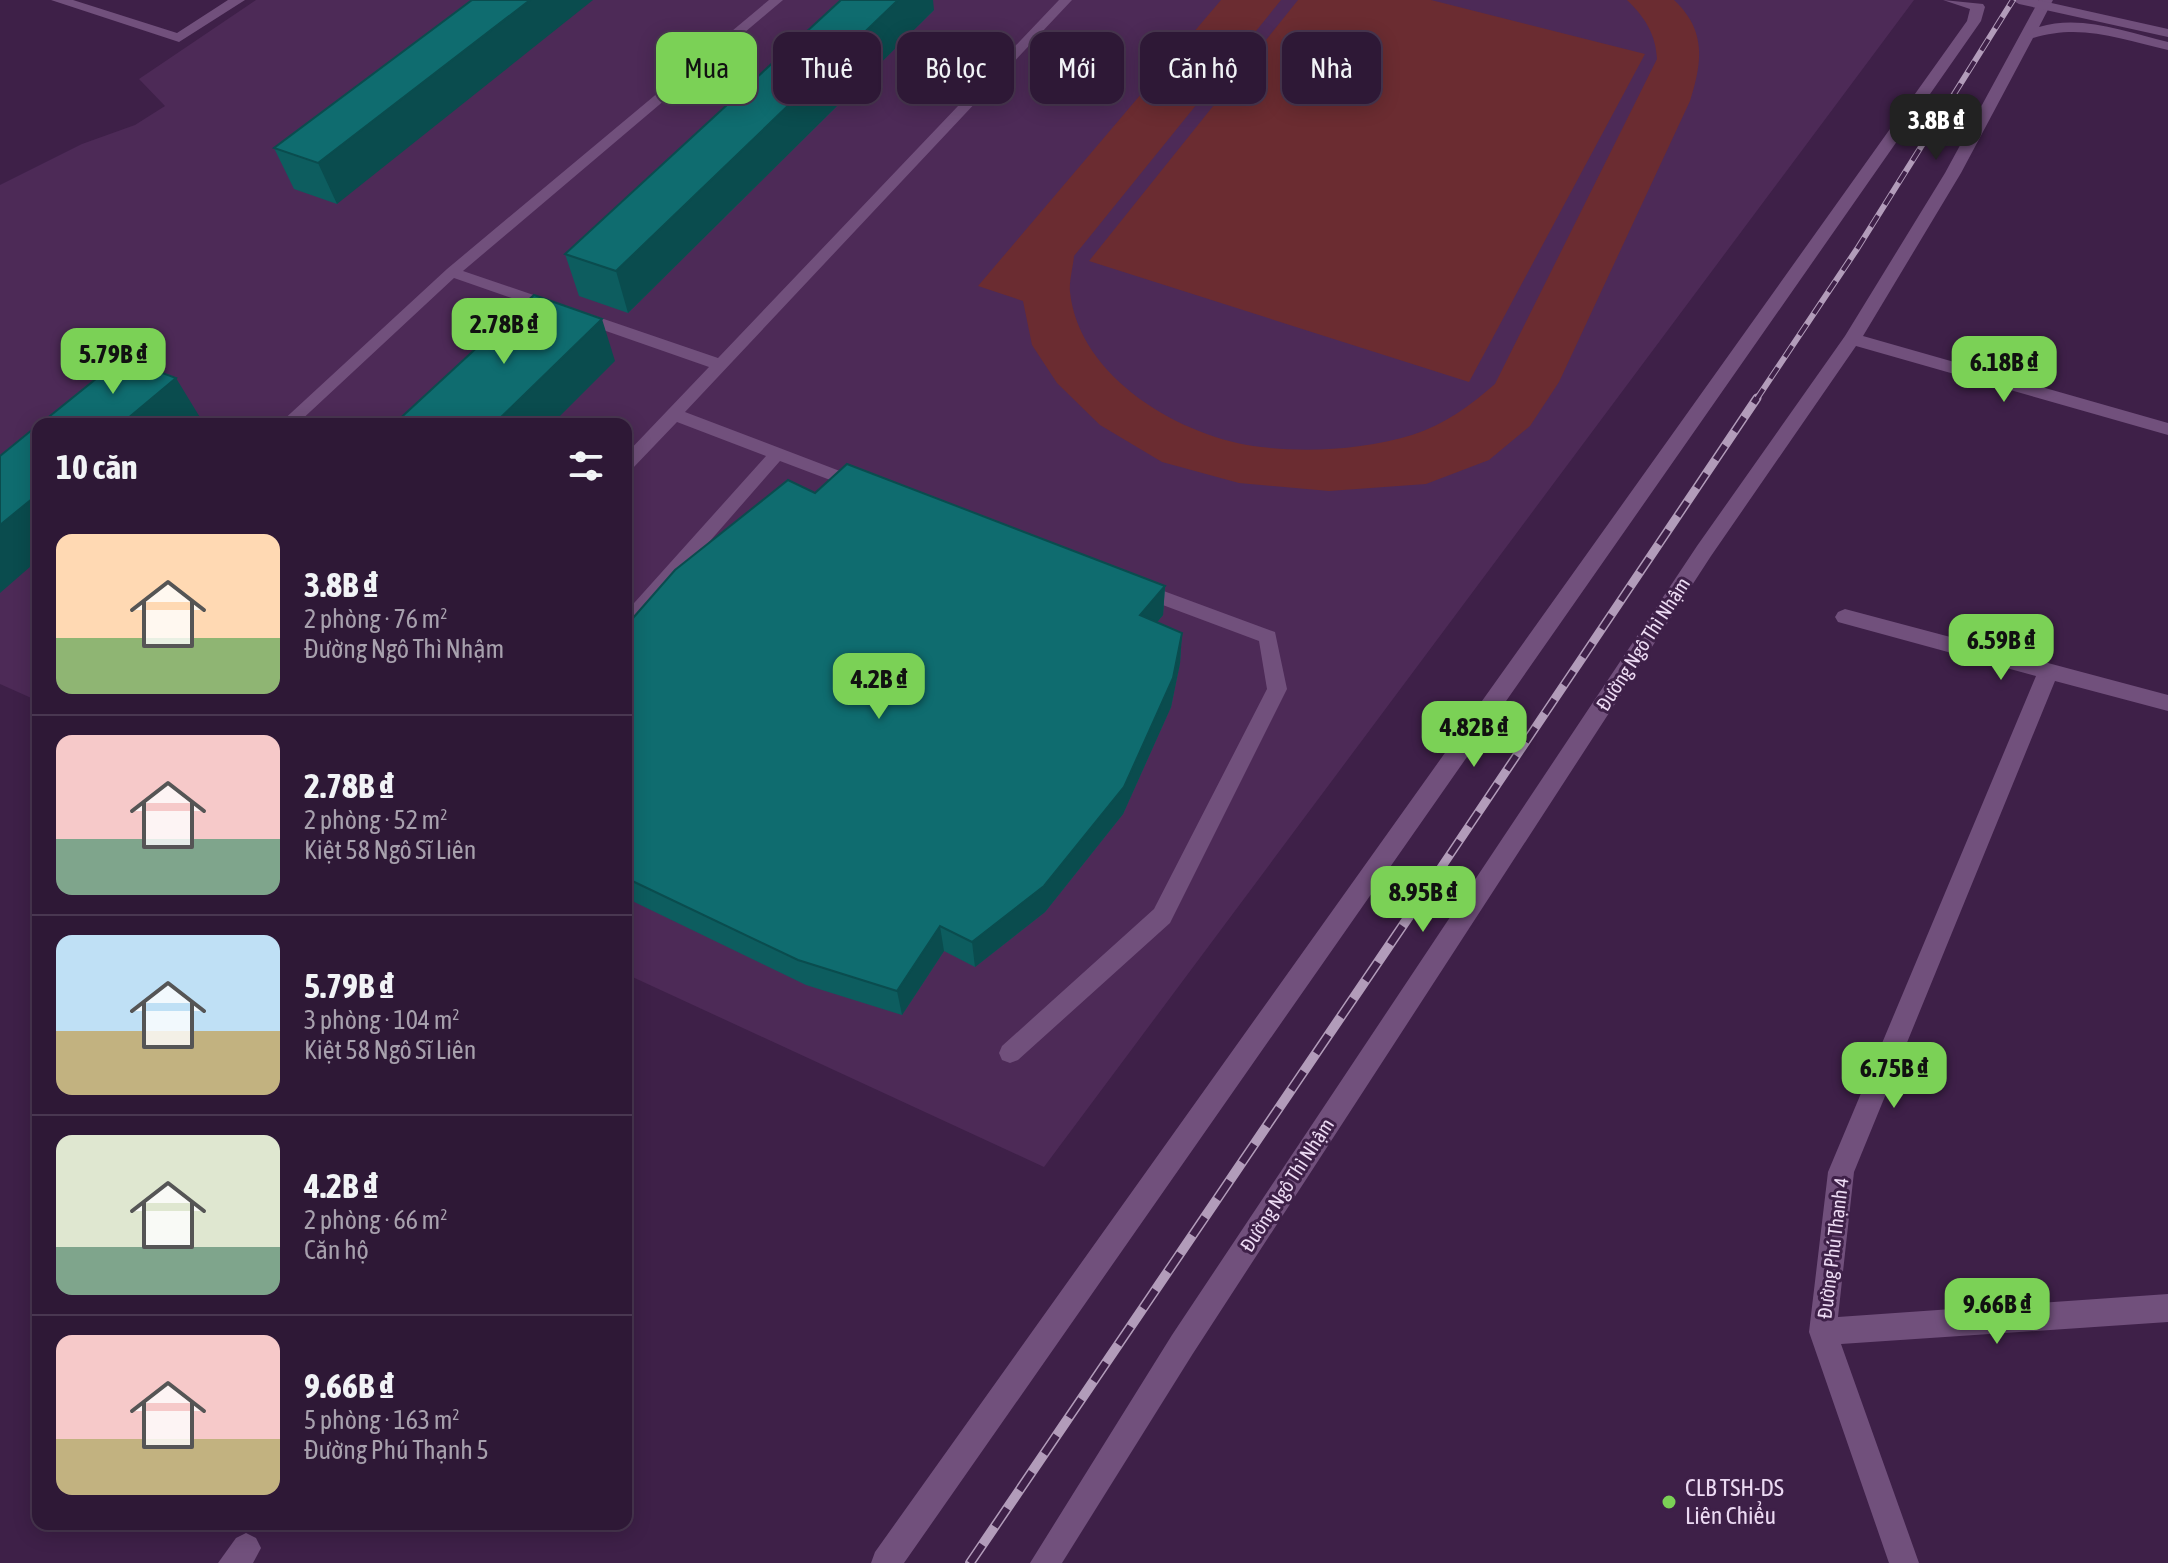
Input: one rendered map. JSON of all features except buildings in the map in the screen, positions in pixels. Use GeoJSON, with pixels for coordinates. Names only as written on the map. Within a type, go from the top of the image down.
{"type":"FeatureCollection","features":[{"type":"Feature","properties":{"kind":"street"},"geometry":{"type":"LineString","coordinates":[[58,0],[179,38],[238,0]]}},
{"type":"Feature","properties":{"kind":"street"},"geometry":{"type":"LineString","coordinates":[[886,1563],[1974,21],[1978,7],[1950,0]]}},
{"type":"Feature","properties":{"kind":"street"},"geometry":{"type":"LineString","coordinates":[[2019,0],[2168,33]]}},
{"type":"Feature","properties":{"kind":"street","name":"Đường Ngô Thì Nhậm"},"geometry":{"type":"LineString","coordinates":[[1045,1563],[1182,1345],[1669,603],[1852,339],[1953,173],[2046,0]]}},
{"type":"Feature","properties":{"kind":"street"},"geometry":{"type":"LineString","coordinates":[[2027,35],[2057,26],[2082,26],[2168,46]]}},
{"type":"Feature","properties":{"kind":"street"},"geometry":{"type":"LineString","coordinates":[[1852,339],[2168,429]]}},
{"type":"Feature","properties":{"kind":"street"},"geometry":{"type":"LineString","coordinates":[[1845,617],[2168,703]]}},
{"type":"Feature","properties":{"kind":"street","name":"Đường Phú Thạnh 4"},"geometry":{"type":"LineString","coordinates":[[1904,1563],[1823,1332],[1841,1172],[2049,671]]}},
{"type":"Feature","properties":{"kind":"street"},"geometry":{"type":"LineString","coordinates":[[1823,1332],[2168,1308]]}},
{"type":"Feature","properties":{"kind":"lane"},"geometry":{"type":"LineString","coordinates":[[294,418],[452,272],[777,0]]}},
{"type":"Feature","properties":{"kind":"lane"},"geometry":{"type":"LineString","coordinates":[[632,458],[1066,0]]}},
{"type":"Feature","properties":{"kind":"lane"},"geometry":{"type":"LineString","coordinates":[[452,272],[721,365]]}},
{"type":"Feature","properties":{"kind":"lane"},"geometry":{"type":"LineString","coordinates":[[673,414],[881,493]]}},
{"type":"Feature","properties":{"kind":"lane"},"geometry":{"type":"LineString","coordinates":[[632,617],[777,454]]}},
{"type":"Feature","properties":{"kind":"lane"},"geometry":{"type":"LineString","coordinates":[[1010,1053],[1162,916],[1277,689],[1268,637],[1119,582]]}},
{"type":"Feature","properties":{"kind":"shaded area"},"geometry":{"type":"Polygon","coordinates":[[[256,0],[1914,0],[1044,1167],[632,977],[632,418],[32,418],[32,698],[0,684],[0,185],[82,144],[135,125],[165,106],[139,79],[256,0]]]}},
{"type":"Feature","properties":{"kind":"shaded area"},"geometry":{"type":"Polygon","coordinates":[[[1221,0],[1281,0],[1255,32],[1194,32],[1221,0]]]}},
{"type":"Feature","properties":{"kind":"shaded area"},"geometry":{"type":"Polygon","coordinates":[[[1298,0],[1431,0],[1645,54],[1469,382],[1089,261],[1215,104],[1266,104],[1266,40],[1298,0]]]}},
{"type":"Feature","properties":{"kind":"shaded area"},"geometry":{"type":"Polygon","coordinates":[[[1627,0],[1674,0],[1685,12],[1697,35],[1699,60],[1690,101],[1559,382],[1530,426],[1489,460],[1426,484],[1329,491],[1239,483],[1162,462],[1100,425],[1057,383],[1032,345],[1023,301],[978,286],[1140,95],[1140,104],[1197,104],[1074,256],[1070,292],[1078,323],[1093,351],[1114,376],[1139,398],[1168,417],[1230,441],[1280,449],[1318,450],[1356,447],[1412,435],[1456,414],[1495,384],[1657,59],[1648,27],[1627,0]]]}},
{"type":"Feature","properties":{"kind":"railway"},"geometry":{"type":"LineString","coordinates":[[1756,400],[1857,249],[2013,0]]}},
{"type":"Feature","properties":{"kind":"railway"},"geometry":{"type":"LineString","coordinates":[[1412,911],[1757,398]]}},
{"type":"Feature","properties":{"kind":"railway"},"geometry":{"type":"LineString","coordinates":[[970,1563],[1414,909]]}},
{"type":"Feature","properties":{"kind":"place","name":"CLB TSH-DS Liên Chiểu"},"geometry":{"type":"Point","coordinates":[1669,1502]}}]}
